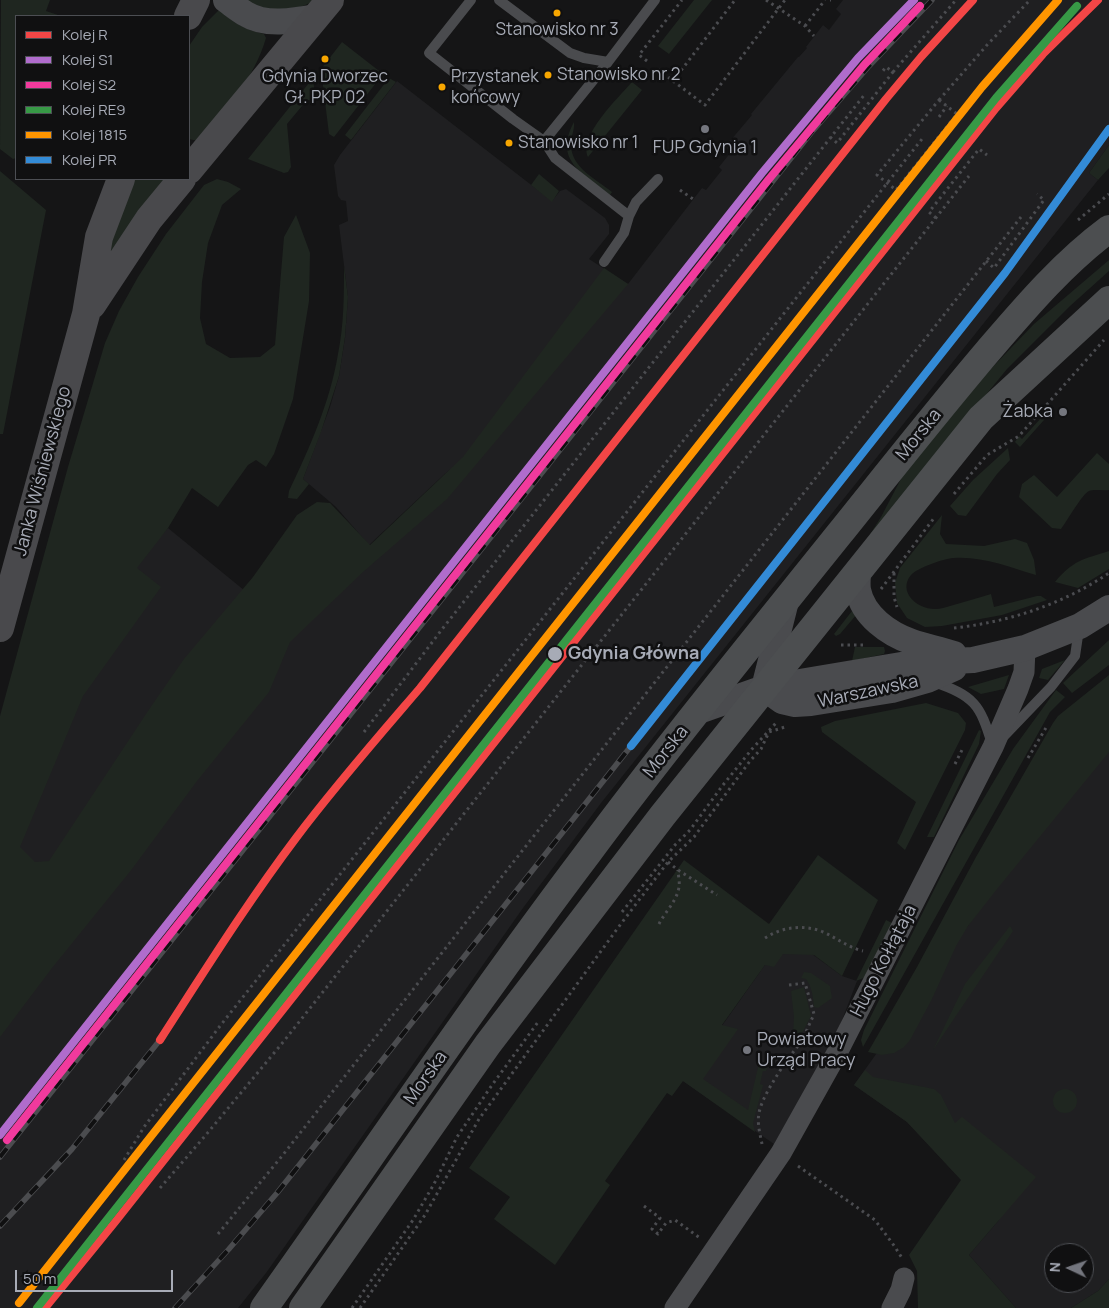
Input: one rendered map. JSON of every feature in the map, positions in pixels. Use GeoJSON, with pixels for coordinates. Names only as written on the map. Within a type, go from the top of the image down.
{"type":"FeatureCollection","features":[{"type":"Feature","properties":{"kind":"main road"},"geometry":{"type":"LineString","coordinates":[[188,15],[196,0]]}},
{"type":"Feature","properties":{"kind":"main road"},"geometry":{"type":"LineString","coordinates":[[193,157],[323,8]]}},
{"type":"Feature","properties":{"kind":"main road","name":"Janka Wiśniewskiego"},"geometry":{"type":"LineString","coordinates":[[0,628],[86,314],[99,237],[120,180]]}},
{"type":"Feature","properties":{"kind":"main road","name":"Janka Wiśniewskiego"},"geometry":{"type":"LineString","coordinates":[[86,314],[149,219],[181,180]]}},
{"type":"Feature","properties":{"kind":"main road","name":"Morska"},"geometry":{"type":"LineString","coordinates":[[264,1308],[479,1001],[587,853],[696,712],[950,396],[1014,321],[1049,282],[1096,239],[1109,230]]}},
{"type":"Feature","properties":{"kind":"main road","name":"Morska"},"geometry":{"type":"LineString","coordinates":[[303,1308],[488,1044],[663,815],[858,570],[981,418],[1109,300]]}},
{"type":"Feature","properties":{"kind":"street"},"geometry":{"type":"LineString","coordinates":[[226,0],[247,15],[266,21],[298,20],[323,8]]}},
{"type":"Feature","properties":{"kind":"street"},"geometry":{"type":"LineString","coordinates":[[858,570],[858,590],[866,611],[879,624],[912,642],[944,650],[972,660]]}},
{"type":"Feature","properties":{"kind":"street"},"geometry":{"type":"LineString","coordinates":[[764,688],[786,601]]}},
{"type":"Feature","properties":{"kind":"street","name":"Warszawska"},"geometry":{"type":"LineString","coordinates":[[696,712],[764,688],[913,663],[972,660],[1025,648],[1080,626],[1109,608]]}},
{"type":"Feature","properties":{"kind":"street","name":"Hugo Kołłątaja"},"geometry":{"type":"LineString","coordinates":[[675,1308],[781,1153],[838,1053],[992,747],[1024,672],[1025,648]]}},
{"type":"Feature","properties":{"kind":"street","name":"Warszawska"},"geometry":{"type":"LineString","coordinates":[[764,688],[782,702],[795,704],[811,703],[892,690],[926,680],[972,660]]}},
{"type":"Feature","properties":{"kind":"street"},"geometry":{"type":"LineString","coordinates":[[892,1308],[901,1290],[904,1278]]}},
{"type":"Feature","properties":{"kind":"lane"},"geometry":{"type":"LineString","coordinates":[[471,0],[429,53],[544,141],[555,158],[629,216]]}},
{"type":"Feature","properties":{"kind":"lane"},"geometry":{"type":"LineString","coordinates":[[498,0],[570,53],[584,58],[608,62]]}},
{"type":"Feature","properties":{"kind":"lane"},"geometry":{"type":"LineString","coordinates":[[544,141],[655,0]]}},
{"type":"Feature","properties":{"kind":"lane"},"geometry":{"type":"LineString","coordinates":[[604,262],[624,234],[629,216],[636,202],[658,179]]}},
{"type":"Feature","properties":{"kind":"lane"},"geometry":{"type":"LineString","coordinates":[[926,680],[959,692],[970,699],[984,718],[992,747],[1052,687],[1075,656],[1080,626]]}},
{"type":"Feature","properties":{"kind":"path"},"geometry":{"type":"LineString","coordinates":[[647,61],[638,55],[682,0]]}},
{"type":"Feature","properties":{"kind":"path"},"geometry":{"type":"LineString","coordinates":[[673,81],[735,0]]}},
{"type":"Feature","properties":{"kind":"path"},"geometry":{"type":"LineString","coordinates":[[766,0],[805,26],[814,36]]}},
{"type":"Feature","properties":{"kind":"path"},"geometry":{"type":"LineString","coordinates":[[658,70],[705,105],[785,0]]}},
{"type":"Feature","properties":{"kind":"path"},"geometry":{"type":"LineString","coordinates":[[805,26],[825,0]]}},
{"type":"Feature","properties":{"kind":"path"},"geometry":{"type":"LineString","coordinates":[[830,137],[837,142],[893,72],[956,0]]}},
{"type":"Feature","properties":{"kind":"path"},"geometry":{"type":"LineString","coordinates":[[939,100],[957,114],[896,190],[877,175],[939,100],[987,45],[1030,0]]}},
{"type":"Feature","properties":{"kind":"path"},"geometry":{"type":"LineString","coordinates":[[882,72],[886,66],[893,72]]}},
{"type":"Feature","properties":{"kind":"path"},"geometry":{"type":"LineString","coordinates":[[364,732],[865,94]]}},
{"type":"Feature","properties":{"kind":"path"},"geometry":{"type":"LineString","coordinates":[[938,117],[947,106]]}},
{"type":"Feature","properties":{"kind":"path"},"geometry":{"type":"LineString","coordinates":[[124,1160],[144,1127],[220,1026],[922,139]]}},
{"type":"Feature","properties":{"kind":"path"},"geometry":{"type":"LineString","coordinates":[[936,218],[929,212],[979,149],[987,155]]}},
{"type":"Feature","properties":{"kind":"path"},"geometry":{"type":"LineString","coordinates":[[160,1188],[284,1041],[970,176]]}},
{"type":"Feature","properties":{"kind":"path"},"geometry":{"type":"LineString","coordinates":[[680,190],[693,199]]}},
{"type":"Feature","properties":{"kind":"path"},"geometry":{"type":"LineString","coordinates":[[986,261],[994,268],[1044,200],[1037,194]]}},
{"type":"Feature","properties":{"kind":"path"},"geometry":{"type":"LineString","coordinates":[[218,1234],[1021,217]]}},
{"type":"Feature","properties":{"kind":"path"},"geometry":{"type":"LineString","coordinates":[[952,496],[987,455],[1019,436],[1109,335]]}},
{"type":"Feature","properties":{"kind":"path"},"geometry":{"type":"LineString","coordinates":[[879,592],[934,518]]}},
{"type":"Feature","properties":{"kind":"path"},"geometry":{"type":"LineString","coordinates":[[894,573],[894,597],[898,610]]}},
{"type":"Feature","properties":{"kind":"path"},"geometry":{"type":"LineString","coordinates":[[953,628],[1007,618],[1047,606],[1092,584],[1109,573]]}},
{"type":"Feature","properties":{"kind":"path"},"geometry":{"type":"LineString","coordinates":[[1028,758],[1047,726]]}},
{"type":"Feature","properties":{"kind":"path"},"geometry":{"type":"LineString","coordinates":[[360,1308],[426,1215],[479,1119],[570,992],[668,862],[694,837],[761,748],[769,732],[752,749],[690,830],[621,913]]}},
{"type":"Feature","properties":{"kind":"path"},"geometry":{"type":"LineString","coordinates":[[955,764],[962,750]]}},
{"type":"Feature","properties":{"kind":"path"},"geometry":{"type":"LineString","coordinates":[[668,862],[717,895]]}},
{"type":"Feature","properties":{"kind":"path"},"geometry":{"type":"LineString","coordinates":[[659,924],[680,887],[678,870]]}},
{"type":"Feature","properties":{"kind":"path"},"geometry":{"type":"LineString","coordinates":[[765,938],[774,932],[800,927],[821,932],[851,948],[862,951]]}},
{"type":"Feature","properties":{"kind":"path"},"geometry":{"type":"LineString","coordinates":[[763,1146],[759,1131],[759,1113],[763,1102],[786,1060],[802,1041],[814,1014],[805,983],[789,985]]}},
{"type":"Feature","properties":{"kind":"path"},"geometry":{"type":"LineString","coordinates":[[352,1308],[413,1220],[434,1184],[457,1137],[542,1017]]}},
{"type":"Feature","properties":{"kind":"path"},"geometry":{"type":"LineString","coordinates":[[770,1057],[795,1062]]}},
{"type":"Feature","properties":{"kind":"path"},"geometry":{"type":"LineString","coordinates":[[799,1167],[875,1220],[902,1258],[904,1278]]}},
{"type":"Feature","properties":{"kind":"path"},"geometry":{"type":"LineString","coordinates":[[644,1206],[660,1218],[652,1229],[658,1234],[666,1223],[675,1220],[699,1238]]}},
{"type":"Feature","properties":{"kind":"shaded area"},"geometry":{"type":"Polygon","coordinates":[[[1,0],[50,0],[46,11],[58,15],[15,15],[15,158],[13,159],[0,149],[1,0]]]}},
{"type":"Feature","properties":{"kind":"shaded area"},"geometry":{"type":"Polygon","coordinates":[[[245,0],[315,0],[302,6],[281,10],[256,6],[245,0]]]}},
{"type":"Feature","properties":{"kind":"shaded area"},"geometry":{"type":"Polygon","coordinates":[[[694,0],[712,0],[669,54],[658,46],[694,0]]]}},
{"type":"Feature","properties":{"kind":"shaded area"},"geometry":{"type":"Polygon","coordinates":[[[843,0],[1109,0],[1109,145],[1089,173],[1098,180],[601,803],[523,908],[266,1273],[238,1308],[0,1308],[0,770],[50,656],[168,528],[294,631],[450,469],[369,545],[336,507],[303,479],[330,407],[339,376],[345,338],[348,297],[339,225],[348,221],[346,201],[341,200],[338,196],[334,165],[340,155],[397,81],[552,201],[560,191],[566,189],[605,218],[609,225],[609,234],[589,259],[628,284],[702,188],[706,190],[722,170],[719,167],[731,152],[725,147],[751,114],[807,48],[823,25],[829,30],[841,14],[836,9],[843,0]]]}},
{"type":"Feature","properties":{"kind":"shaded area"},"geometry":{"type":"Polygon","coordinates":[[[220,9],[234,22],[264,34],[266,38],[261,53],[247,80],[229,106],[198,141],[190,139],[190,45],[202,27],[220,9]]]}},
{"type":"Feature","properties":{"kind":"shaded area"},"geometry":{"type":"Polygon","coordinates":[[[342,42],[383,74],[334,137],[329,134],[321,69],[342,42]]]}},
{"type":"Feature","properties":{"kind":"shaded area"},"geometry":{"type":"Polygon","coordinates":[[[313,78],[316,104],[313,101],[307,100],[287,124],[291,167],[288,172],[284,173],[248,159],[313,78]]]}},
{"type":"Feature","properties":{"kind":"shaded area"},"geometry":{"type":"Polygon","coordinates":[[[389,78],[396,82],[351,140],[345,135],[389,78]]]}},
{"type":"Feature","properties":{"kind":"shaded area"},"geometry":{"type":"Polygon","coordinates":[[[632,82],[642,90],[588,157],[589,138],[594,128],[601,117],[632,82]]]}},
{"type":"Feature","properties":{"kind":"shaded area"},"geometry":{"type":"Polygon","coordinates":[[[574,122],[571,140],[572,154],[580,167],[612,192],[610,195],[581,173],[569,156],[567,147],[568,135],[574,122]]]}},
{"type":"Feature","properties":{"kind":"shaded area"},"geometry":{"type":"Polygon","coordinates":[[[1109,145],[1109,168],[1098,180],[1089,173],[1109,145]]]}},
{"type":"Feature","properties":{"kind":"shaded area"},"geometry":{"type":"Polygon","coordinates":[[[0,171],[46,210],[3,434],[0,434],[0,171]]]}},
{"type":"Feature","properties":{"kind":"shaded area"},"geometry":{"type":"Polygon","coordinates":[[[539,174],[559,191],[552,202],[531,185],[539,174]]]}},
{"type":"Feature","properties":{"kind":"shaded area"},"geometry":{"type":"Polygon","coordinates":[[[217,179],[241,189],[222,205],[208,243],[202,282],[200,318],[206,344],[230,358],[260,357],[275,345],[284,237],[296,215],[310,253],[309,301],[293,399],[274,454],[266,467],[256,460],[248,465],[218,507],[192,488],[168,528],[137,568],[161,587],[83,696],[20,847],[35,862],[49,861],[184,659],[253,577],[297,515],[317,502],[330,503],[370,545],[463,457],[604,268],[628,284],[447,499],[363,572],[290,642],[269,692],[197,781],[132,869],[52,968],[0,1037],[0,716],[68,467],[105,343],[119,311],[138,277],[166,234],[204,185],[217,179]]]}},
{"type":"Feature","properties":{"kind":"shaded area"},"geometry":{"type":"Polygon","coordinates":[[[131,180],[168,180],[100,283],[108,248],[131,180]]]}},
{"type":"Feature","properties":{"kind":"shaded area"},"geometry":{"type":"Polygon","coordinates":[[[1109,260],[1109,271],[1070,306],[1007,369],[864,544],[881,517],[903,475],[984,376],[1034,324],[1109,260]]]}},
{"type":"Feature","properties":{"kind":"shaded area"},"geometry":{"type":"Polygon","coordinates":[[[344,266],[348,297],[345,337],[339,376],[303,479],[309,484],[297,499],[288,498],[289,491],[325,407],[330,389],[343,321],[344,266]]]}},
{"type":"Feature","properties":{"kind":"shaded area"},"geometry":{"type":"Polygon","coordinates":[[[1042,410],[1044,420],[1020,447],[1015,442],[1019,436],[1022,439],[1041,418],[1038,414],[1042,410]]]}},
{"type":"Feature","properties":{"kind":"shaded area"},"geometry":{"type":"Polygon","coordinates":[[[1008,448],[1010,460],[997,474],[966,516],[958,515],[950,506],[973,480],[1008,448]]]}},
{"type":"Feature","properties":{"kind":"shaded area"},"geometry":{"type":"Polygon","coordinates":[[[1097,453],[1109,464],[1109,490],[1091,490],[1086,493],[1061,529],[1052,528],[1019,497],[1022,484],[1034,475],[1057,497],[1097,453]]]}},
{"type":"Feature","properties":{"kind":"shaded area"},"geometry":{"type":"Polygon","coordinates":[[[942,515],[940,534],[946,544],[984,546],[1015,539],[1027,543],[1034,560],[1036,575],[985,560],[954,558],[944,560],[914,572],[907,581],[906,588],[908,593],[916,603],[929,609],[938,609],[991,594],[994,607],[1037,596],[1047,600],[1002,615],[942,626],[925,627],[907,618],[897,603],[895,583],[900,568],[942,515]]]}},
{"type":"Feature","properties":{"kind":"shaded area"},"geometry":{"type":"Polygon","coordinates":[[[1109,551],[1109,569],[1078,588],[1055,582],[1073,565],[1109,551]]]}},
{"type":"Feature","properties":{"kind":"shaded area"},"geometry":{"type":"Polygon","coordinates":[[[852,611],[857,614],[840,634],[836,636],[834,634],[852,611]]]}},
{"type":"Feature","properties":{"kind":"shaded area"},"geometry":{"type":"Polygon","coordinates":[[[1109,640],[1109,665],[1072,693],[1063,683],[1109,640]]]}},
{"type":"Feature","properties":{"kind":"shaded area"},"geometry":{"type":"Polygon","coordinates":[[[855,647],[884,647],[885,651],[884,654],[852,661],[855,647]]]}},
{"type":"Feature","properties":{"kind":"shaded area"},"geometry":{"type":"Polygon","coordinates":[[[1065,660],[1048,680],[1039,678],[1042,669],[1065,660]]]}},
{"type":"Feature","properties":{"kind":"shaded area"},"geometry":{"type":"Polygon","coordinates":[[[1009,675],[1004,689],[981,694],[968,687],[1009,675]]]}},
{"type":"Feature","properties":{"kind":"shaded area"},"geometry":{"type":"Polygon","coordinates":[[[1109,675],[1109,752],[968,926],[956,946],[932,999],[910,1040],[904,1047],[894,1053],[882,1055],[868,1052],[1053,723],[1058,716],[1109,675]]]}},
{"type":"Feature","properties":{"kind":"shaded area"},"geometry":{"type":"Polygon","coordinates":[[[1056,690],[1065,697],[1050,712],[863,1047],[861,1040],[864,1030],[959,840],[1013,749],[1056,690]]]}},
{"type":"Feature","properties":{"kind":"shaded area"},"geometry":{"type":"Polygon","coordinates":[[[926,703],[958,713],[966,723],[965,730],[905,850],[897,843],[916,802],[822,732],[821,727],[835,721],[926,703]]]}},
{"type":"Feature","properties":{"kind":"shaded area"},"geometry":{"type":"Polygon","coordinates":[[[1109,728],[1109,1279],[1098,1291],[1071,1308],[1016,1308],[969,1255],[999,1220],[907,1122],[854,1085],[1109,728]]]}},
{"type":"Feature","properties":{"kind":"shaded area"},"geometry":{"type":"Polygon","coordinates":[[[979,730],[981,731],[979,744],[934,837],[927,837],[979,730]]]}},
{"type":"Feature","properties":{"kind":"shaded area"},"geometry":{"type":"Polygon","coordinates":[[[818,855],[878,900],[842,976],[814,955],[783,954],[774,967],[765,965],[722,1025],[738,1029],[703,1079],[748,1110],[759,1063],[768,1065],[766,1071],[763,1071],[760,1084],[763,1085],[753,1123],[755,1132],[683,1081],[672,1096],[667,1093],[605,1181],[610,1185],[555,1265],[494,1219],[510,1197],[469,1168],[684,860],[769,924],[818,855]]]}},
{"type":"Feature","properties":{"kind":"shaded area"},"geometry":{"type":"Polygon","coordinates":[[[886,920],[892,923],[866,977],[856,981],[886,920]]]}},
{"type":"Feature","properties":{"kind":"shaded area"},"geometry":{"type":"Polygon","coordinates":[[[1010,926],[1013,931],[933,1050],[965,984],[1010,926]]]}},
{"type":"Feature","properties":{"kind":"shaded area"},"geometry":{"type":"Polygon","coordinates":[[[786,935],[842,976],[857,981],[834,1041],[774,1144],[683,1081],[786,935]]]}},
{"type":"Feature","properties":{"kind":"shaded area"},"geometry":{"type":"Polygon","coordinates":[[[804,972],[811,973],[830,986],[832,998],[818,1008],[814,1007],[812,992],[808,982],[806,979],[801,978],[804,972]]]}},
{"type":"Feature","properties":{"kind":"shaded area"},"geometry":{"type":"Polygon","coordinates":[[[804,987],[811,1016],[800,1037],[793,1036],[794,1017],[791,991],[804,987]]]}},
{"type":"Feature","properties":{"kind":"shaded area"},"geometry":{"type":"Polygon","coordinates":[[[865,1070],[873,1077],[934,1089],[941,1095],[955,1123],[962,1117],[1036,1177],[969,1255],[1016,1308],[918,1308],[917,1271],[909,1255],[961,1180],[907,1122],[854,1085],[865,1070]]]}},
{"type":"Feature","properties":{"kind":"shaded area"},"geometry":{"type":"Polygon","coordinates":[[[1065,1089],[1074,1092],[1077,1101],[1074,1110],[1065,1113],[1056,1110],[1053,1101],[1056,1092],[1065,1089]]]}},
{"type":"Feature","properties":{"kind":"shaded area"},"geometry":{"type":"Polygon","coordinates":[[[1109,1279],[1109,1308],[1071,1308],[1098,1291],[1109,1279]]]}},
{"type":"Feature","properties":{"kind":"railway"},"geometry":{"type":"LineString","coordinates":[[0,1157],[811,133],[869,66],[932,0]]}},
{"type":"Feature","properties":{"kind":"railway"},"geometry":{"type":"LineString","coordinates":[[175,1308],[277,1193],[631,746]]}},
{"type":"Feature","properties":{"kind":"railway"},"geometry":{"type":"LineString","coordinates":[[0,1226],[72,1149],[160,1040]]}},
{"type":"Feature","properties":{"kind":"rail line","name":"S1"},"geometry":{"type":"LineString","coordinates":[[0,1135],[762,173],[858,58],[914,0]]}},
{"type":"Feature","properties":{"kind":"rail line","name":"R"},"geometry":{"type":"LineString","coordinates":[[160,1040],[243,913],[311,819],[420,688],[886,99],[973,0]]}},
{"type":"Feature","properties":{"kind":"rail line","name":"1815"},"geometry":{"type":"LineString","coordinates":[[19,1303],[982,87],[1058,0]]}},
{"type":"Feature","properties":{"kind":"rail line","name":"R"},"geometry":{"type":"LineString","coordinates":[[45,1308],[996,108],[1043,54],[1098,0]]}},
{"type":"Feature","properties":{"kind":"rail line","name":"S2"},"geometry":{"type":"LineString","coordinates":[[7,1140],[769,179],[865,64],[920,6]]}},
{"type":"Feature","properties":{"kind":"rail line","name":"RE9"},"geometry":{"type":"LineString","coordinates":[[37,1308],[996,98],[1077,6]]}},
{"type":"Feature","properties":{"kind":"rail line","name":"PR"},"geometry":{"type":"LineString","coordinates":[[631,746],[1005,273],[1109,129]]}},
{"type":"Feature","properties":{"kind":"place","name":"Stanowisko nr 3"},"geometry":{"type":"Point","coordinates":[557,13]}},
{"type":"Feature","properties":{"kind":"place","name":"Gdynia Dworzec Gł. PKP 02"},"geometry":{"type":"Point","coordinates":[325,59]}},
{"type":"Feature","properties":{"kind":"place","name":"Stanowisko nr 2"},"geometry":{"type":"Point","coordinates":[548,75]}},
{"type":"Feature","properties":{"kind":"place","name":"Przystanek końcowy"},"geometry":{"type":"Point","coordinates":[442,87]}},
{"type":"Feature","properties":{"kind":"place","name":"FUP Gdynia 1"},"geometry":{"type":"Point","coordinates":[705,129]}},
{"type":"Feature","properties":{"kind":"place","name":"Stanowisko nr 1"},"geometry":{"type":"Point","coordinates":[509,143]}},
{"type":"Feature","properties":{"kind":"place","name":"Żabka"},"geometry":{"type":"Point","coordinates":[1063,412]}},
{"type":"Feature","properties":{"kind":"place","name":"Gdynia Główna"},"geometry":{"type":"Point","coordinates":[555,654]}},
{"type":"Feature","properties":{"kind":"place","name":"Powiatowy Urząd Pracy"},"geometry":{"type":"Point","coordinates":[747,1050]}}]}
